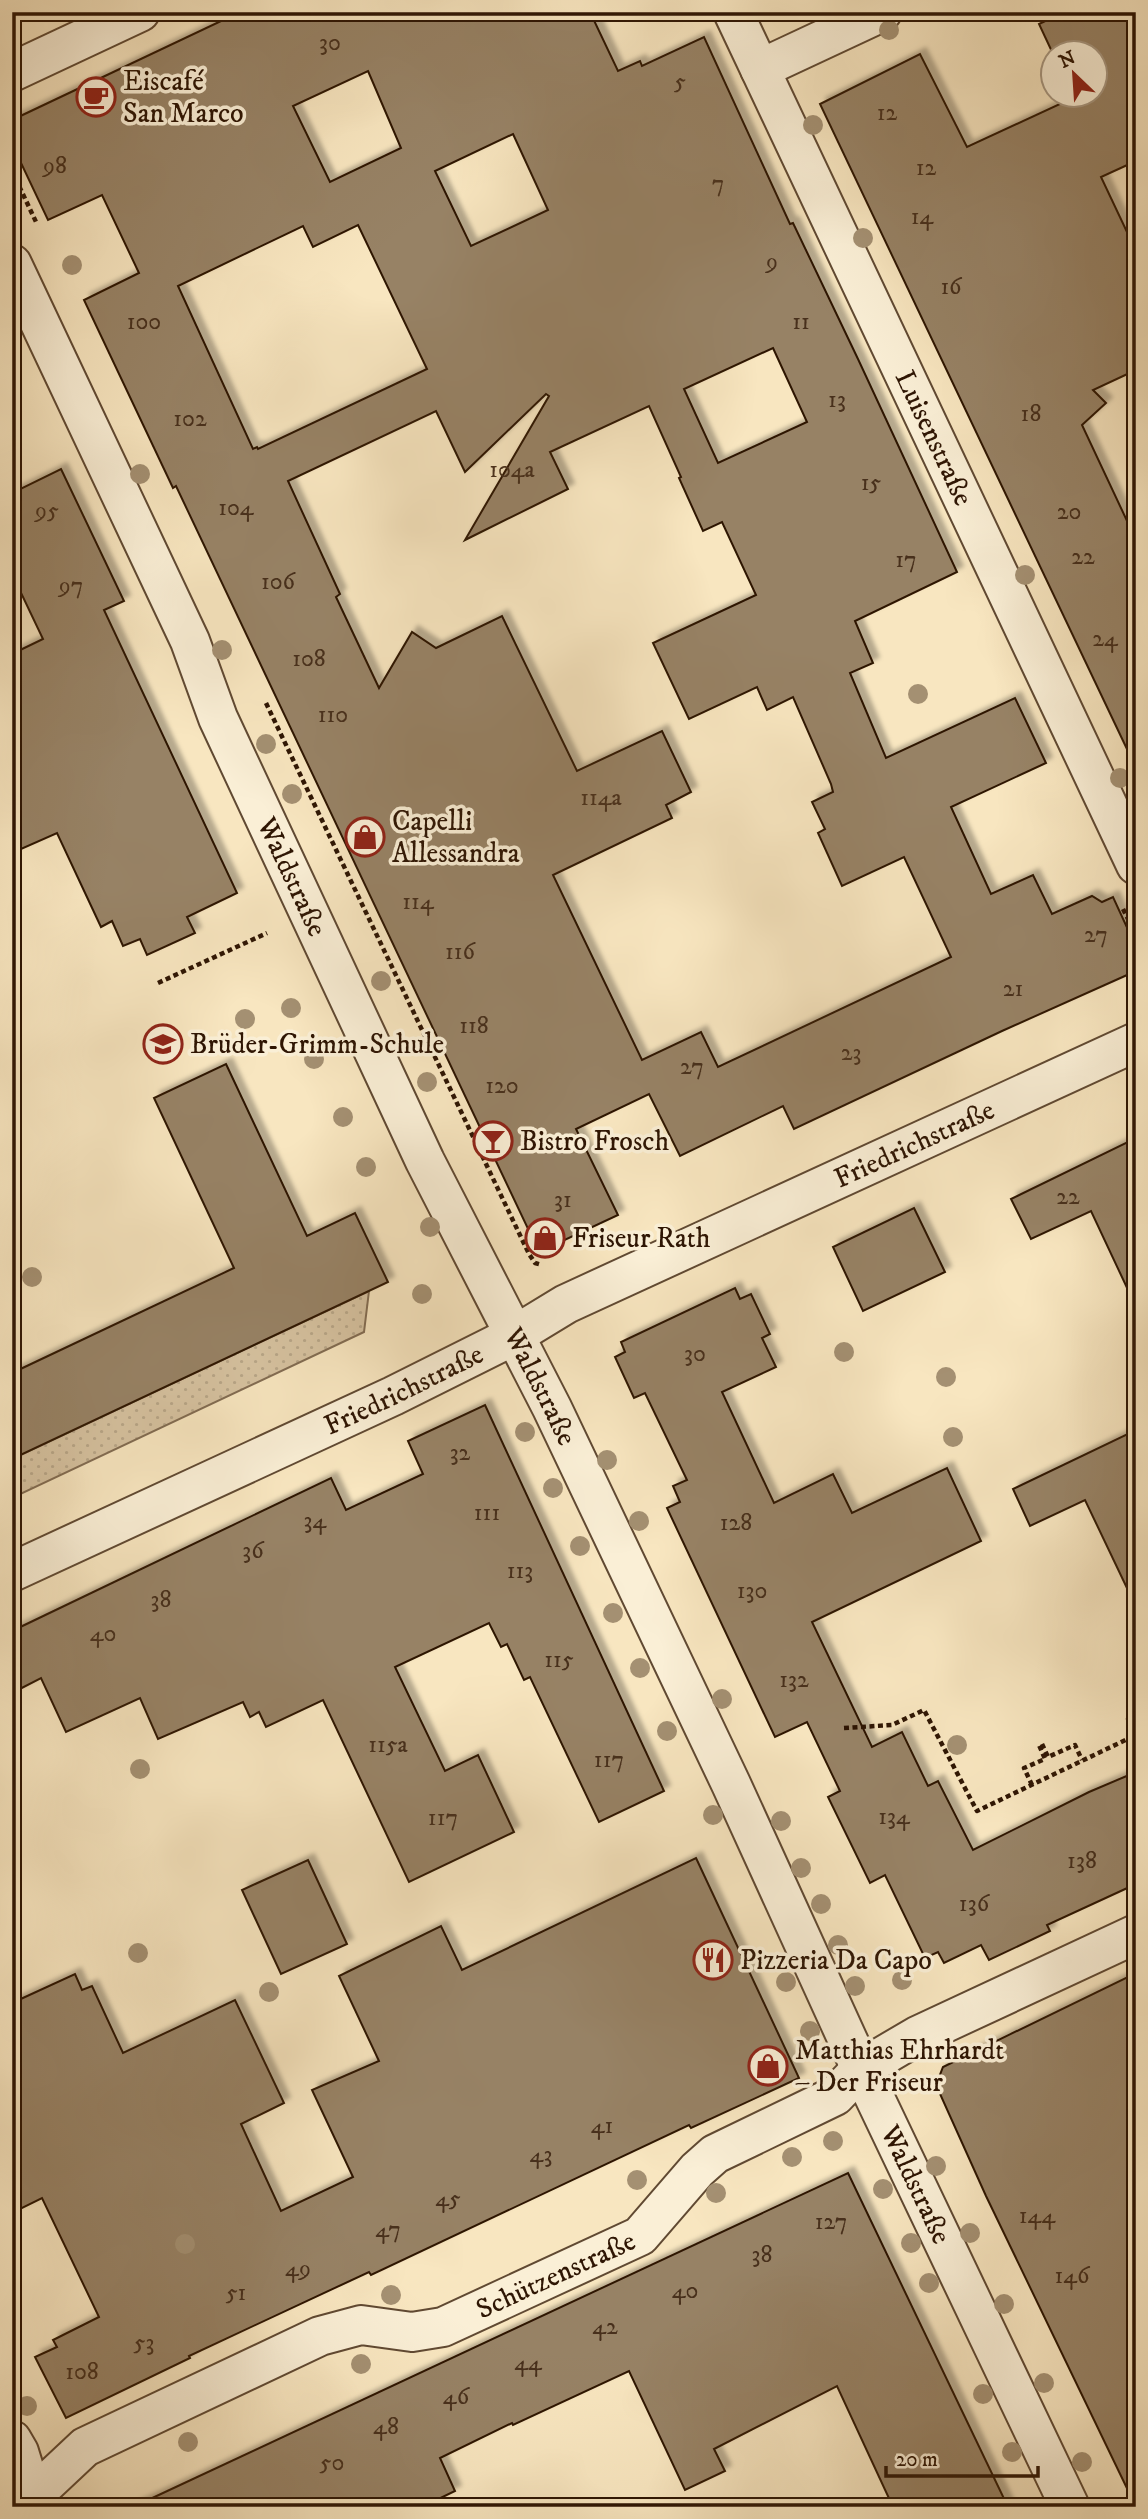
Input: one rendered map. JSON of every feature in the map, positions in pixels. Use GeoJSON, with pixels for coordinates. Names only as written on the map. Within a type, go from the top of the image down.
{"type":"FeatureCollection","features":[{"type":"Feature","properties":{"kind":"street"},"geometry":{"type":"LineString","coordinates":[[12,72],[140,12]]}},
{"type":"Feature","properties":{"kind":"street","name":"Luisenstraße"},"geometry":{"type":"LineString","coordinates":[[733,12],[1136,865]]}},
{"type":"Feature","properties":{"kind":"street"},"geometry":{"type":"LineString","coordinates":[[760,69],[882,12]]}},
{"type":"Feature","properties":{"kind":"street","name":"Waldstraße"},"geometry":{"type":"LineString","coordinates":[[12,264],[185,628],[218,718],[413,1136],[515,1335],[731,1784],[861,2069],[1070,2507]]}},
{"type":"Feature","properties":{"kind":"street","name":"Friedrichstraße"},"geometry":{"type":"LineString","coordinates":[[12,1572],[393,1396],[515,1335],[566,1304],[1136,1042]]}},
{"type":"Feature","properties":{"kind":"street","name":"Schützenstraße"},"geometry":{"type":"LineString","coordinates":[[30,2503],[85,2447],[320,2336],[360,2325],[412,2332],[443,2327],[640,2236],[697,2170],[715,2154],[835,2096],[861,2069],[917,2036],[1136,1934]]}},
{"type":"Feature","properties":{"kind":"street"},"geometry":{"type":"LineString","coordinates":[[12,2440],[19,2452],[30,2503]]}},
{"type":"Feature","properties":{"kind":"path"},"geometry":{"type":"LineString","coordinates":[[12,172],[42,234]]}},
{"type":"Feature","properties":{"kind":"path"},"geometry":{"type":"LineString","coordinates":[[264,700],[528,1254],[535,1263],[548,1266]]}},
{"type":"Feature","properties":{"kind":"path"},"geometry":{"type":"LineString","coordinates":[[158,983],[277,928]]}},
{"type":"Feature","properties":{"kind":"path"},"geometry":{"type":"LineString","coordinates":[[844,1728],[892,1725],[924,1710],[978,1811],[1136,1735],[1128,1719],[1136,1716]]}},
{"type":"Feature","properties":{"kind":"path"},"geometry":{"type":"LineString","coordinates":[[1031,1785],[1024,1768],[1045,1759],[1040,1745],[1048,1757],[1075,1745],[1082,1760]]}},
{"type":"Feature","properties":{"kind":"shaded area"},"geometry":{"type":"Polygon","coordinates":[[[369,1291],[364,1332],[12,1498],[12,1459],[369,1291]]]}},
{"type":"Feature","properties":{"kind":"building"},"geometry":{"type":"Polygon","coordinates":[[[240,12],[590,12],[618,71],[640,61],[642,66],[704,37],[790,224],[793,223],[957,572],[855,621],[873,663],[850,673],[886,758],[1015,698],[1046,763],[951,807],[991,894],[1033,875],[1052,914],[1092,896],[1102,902],[1113,897],[1136,947],[1136,971],[794,1129],[783,1106],[680,1156],[649,1094],[576,1129],[618,1215],[539,1252],[176,486],[173,488],[84,300],[139,273],[102,195],[48,220],[12,144],[12,120],[240,12]],[[368,71],[293,106],[330,182],[401,148],[368,71]],[[513,134],[435,171],[471,246],[548,210],[513,134]],[[358,225],[313,247],[303,226],[178,286],[253,449],[427,369],[358,225]],[[773,348],[684,389],[718,463],[807,422],[773,348]],[[546,394],[465,472],[436,411],[288,481],[340,594],[336,597],[379,688],[412,632],[436,648],[502,616],[577,771],[662,731],[691,792],[666,805],[672,818],[553,875],[642,1060],[701,1032],[718,1067],[951,957],[904,857],[842,886],[818,833],[825,829],[812,802],[833,792],[831,784],[793,697],[767,710],[757,687],[689,719],[653,643],[756,595],[722,522],[703,531],[649,406],[550,452],[568,489],[465,540],[549,396],[546,394]]]}},
{"type":"Feature","properties":{"kind":"building"},"geometry":{"type":"Polygon","coordinates":[[[1064,12],[1136,12],[1136,161],[1101,177],[1136,251],[1136,370],[1093,390],[1106,403],[1082,425],[1136,540],[1136,768],[820,104],[920,54],[967,147],[1051,108],[1110,108],[1110,38],[1046,38],[1039,24],[1064,12]]]}},
{"type":"Feature","properties":{"kind":"building"},"geometry":{"type":"Polygon","coordinates":[[[61,469],[124,601],[104,610],[237,893],[187,917],[195,933],[147,955],[140,939],[123,946],[112,921],[101,927],[57,833],[12,853],[12,654],[43,639],[12,574],[12,493],[61,469]]]}},
{"type":"Feature","properties":{"kind":"building"},"geometry":{"type":"Polygon","coordinates":[[[226,1064],[307,1236],[355,1213],[388,1282],[12,1459],[12,1373],[234,1268],[154,1098],[226,1064]]]}},
{"type":"Feature","properties":{"kind":"building"},"geometry":{"type":"Polygon","coordinates":[[[1136,1138],[1136,1307],[1091,1211],[1031,1239],[1011,1199],[1136,1138]]]}},
{"type":"Feature","properties":{"kind":"building"},"geometry":{"type":"Polygon","coordinates":[[[914,1208],[945,1272],[863,1311],[833,1247],[914,1208]]]}},
{"type":"Feature","properties":{"kind":"building"},"geometry":{"type":"Polygon","coordinates":[[[735,1288],[740,1299],[751,1294],[770,1334],[762,1338],[776,1367],[722,1392],[774,1503],[833,1474],[852,1513],[947,1468],[981,1541],[812,1622],[872,1747],[902,1732],[928,1786],[938,1781],[973,1850],[1089,1792],[1136,1772],[1136,1884],[1047,1925],[1050,1931],[989,1960],[981,1945],[944,1963],[938,1952],[925,1958],[885,1875],[870,1883],[828,1797],[840,1791],[807,1722],[775,1737],[667,1508],[680,1502],[673,1486],[687,1480],[645,1393],[634,1398],[615,1357],[625,1352],[621,1342],[735,1288]]]}},
{"type":"Feature","properties":{"kind":"building"},"geometry":{"type":"Polygon","coordinates":[[[485,1405],[664,1791],[599,1822],[530,1677],[524,1680],[507,1644],[501,1647],[489,1623],[395,1667],[445,1771],[478,1755],[514,1832],[409,1882],[323,1700],[266,1727],[259,1712],[250,1717],[243,1702],[158,1739],[140,1698],[66,1732],[41,1678],[12,1693],[12,1631],[331,1478],[346,1510],[423,1474],[408,1441],[485,1405]]]}},
{"type":"Feature","properties":{"kind":"building"},"geometry":{"type":"Polygon","coordinates":[[[1136,1430],[1136,1607],[1085,1500],[1030,1526],[1013,1489],[1136,1430]]]}},
{"type":"Feature","properties":{"kind":"building"},"geometry":{"type":"Polygon","coordinates":[[[696,1858],[799,2078],[691,2128],[689,2125],[371,2275],[369,2272],[189,2356],[190,2358],[66,2418],[35,2357],[57,2347],[53,2340],[99,2317],[42,2198],[12,2213],[12,2003],[75,1974],[82,1990],[92,1986],[123,2053],[235,2000],[284,2103],[241,2124],[281,2211],[353,2177],[312,2090],[379,2061],[339,1976],[441,1926],[462,1970],[696,1858]]]}},
{"type":"Feature","properties":{"kind":"building"},"geometry":{"type":"Polygon","coordinates":[[[308,1860],[347,1944],[281,1974],[242,1890],[308,1860]]]}},
{"type":"Feature","properties":{"kind":"building"},"geometry":{"type":"Polygon","coordinates":[[[1136,1973],[1136,2507],[986,2196],[936,2085],[943,2067],[1136,1973]]]}},
{"type":"Feature","properties":{"kind":"building"},"geometry":{"type":"Polygon","coordinates":[[[848,2173],[1008,2507],[893,2507],[837,2386],[714,2449],[725,2471],[685,2490],[629,2371],[440,2458],[455,2491],[422,2507],[133,2507],[848,2173]]]}},
{"type":"Feature","properties":{"kind":"place","name":"Eiscafé San Marco"},"geometry":{"type":"Point","coordinates":[96,97]}},
{"type":"Feature","properties":{"kind":"place","name":"Capelli Allessandra"},"geometry":{"type":"Point","coordinates":[365,837]}},
{"type":"Feature","properties":{"kind":"place","name":"Brüder-Grimm-Schule"},"geometry":{"type":"Point","coordinates":[163,1044]}},
{"type":"Feature","properties":{"kind":"place","name":"Bistro Frosch"},"geometry":{"type":"Point","coordinates":[493,1141]}},
{"type":"Feature","properties":{"kind":"place","name":"Friseur Rath"},"geometry":{"type":"Point","coordinates":[545,1238]}},
{"type":"Feature","properties":{"kind":"place","name":"Pizzeria Da Capo"},"geometry":{"type":"Point","coordinates":[713,1960]}},
{"type":"Feature","properties":{"kind":"place","name":"Matthias Ehrhardt – Der Friseur"},"geometry":{"type":"Point","coordinates":[768,2066]}}]}
